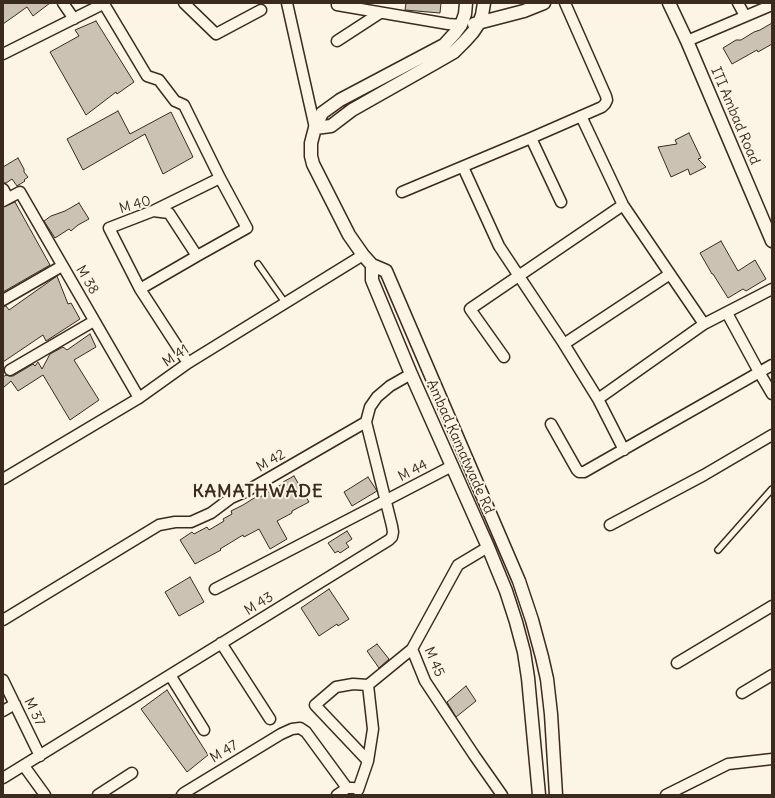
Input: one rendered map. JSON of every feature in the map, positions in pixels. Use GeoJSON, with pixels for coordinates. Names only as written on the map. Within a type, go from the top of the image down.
{"type":"FeatureCollection","features":[{"type":"Feature","properties":{"kind":"street"},"geometry":{"type":"LineString","coordinates":[[63,3],[74,19]]}},
{"type":"Feature","properties":{"kind":"street"},"geometry":{"type":"LineString","coordinates":[[184,3],[216,34],[260,10]]}},
{"type":"Feature","properties":{"kind":"street"},"geometry":{"type":"LineString","coordinates":[[287,3],[315,128]]}},
{"type":"Feature","properties":{"kind":"street"},"geometry":{"type":"LineString","coordinates":[[442,52],[444,45],[461,25],[465,14],[466,3]]}},
{"type":"Feature","properties":{"kind":"street"},"geometry":{"type":"LineString","coordinates":[[484,3],[479,23],[454,52],[442,52],[340,100],[322,113],[315,128],[310,149],[313,164],[349,235],[372,265],[386,271],[519,581],[532,620],[547,679],[551,714],[556,795]]}},
{"type":"Feature","properties":{"kind":"street"},"geometry":{"type":"LineString","coordinates":[[337,5],[351,5],[380,13],[461,25],[479,23],[524,11],[544,3]]}},
{"type":"Feature","properties":{"kind":"street"},"geometry":{"type":"LineString","coordinates":[[402,192],[531,138],[602,107],[605,104],[607,100],[606,96],[565,3]]}},
{"type":"Feature","properties":{"kind":"street","name":"ITI Ambad Road"},"geometry":{"type":"LineString","coordinates":[[669,3],[687,41],[772,239]]}},
{"type":"Feature","properties":{"kind":"street"},"geometry":{"type":"LineString","coordinates":[[738,3],[745,16]]}},
{"type":"Feature","properties":{"kind":"street"},"geometry":{"type":"LineString","coordinates":[[3,54],[104,4],[147,76],[159,80],[175,101],[184,105],[220,178],[247,228],[140,289]]}},
{"type":"Feature","properties":{"kind":"street"},"geometry":{"type":"LineString","coordinates":[[687,41],[772,5]]}},
{"type":"Feature","properties":{"kind":"street"},"geometry":{"type":"LineString","coordinates":[[337,41],[380,13]]}},
{"type":"Feature","properties":{"kind":"street"},"geometry":{"type":"LineString","coordinates":[[581,116],[623,205],[704,324]]}},
{"type":"Feature","properties":{"kind":"street"},"geometry":{"type":"LineString","coordinates":[[531,138],[561,202]]}},
{"type":"Feature","properties":{"kind":"street"},"geometry":{"type":"LineString","coordinates":[[463,167],[499,246],[564,344],[598,399],[624,450]]}},
{"type":"Feature","properties":{"kind":"street"},"geometry":{"type":"LineString","coordinates":[[153,211],[220,178]]}},
{"type":"Feature","properties":{"kind":"street"},"geometry":{"type":"LineString","coordinates":[[3,189],[6,199]]}},
{"type":"Feature","properties":{"kind":"street","name":"M 38"},"geometry":{"type":"LineString","coordinates":[[6,199],[20,192],[139,398]]}},
{"type":"Feature","properties":{"kind":"street"},"geometry":{"type":"LineString","coordinates":[[504,357],[470,309],[623,205]]}},
{"type":"Feature","properties":{"kind":"street","name":"M 40"},"geometry":{"type":"LineString","coordinates":[[188,363],[140,289],[109,228],[153,211],[168,213],[197,256]]}},
{"type":"Feature","properties":{"kind":"street","name":"M 41"},"geometry":{"type":"LineString","coordinates":[[3,479],[139,398],[188,363],[286,304],[363,255]]}},
{"type":"Feature","properties":{"kind":"street","name":"Ambad Kamatwade Rd"},"geometry":{"type":"LineString","coordinates":[[372,265],[372,280],[411,374],[488,547],[508,597],[516,622],[524,652],[530,690],[539,795]]}},
{"type":"Feature","properties":{"kind":"street"},"geometry":{"type":"LineString","coordinates":[[3,300],[62,266]]}},
{"type":"Feature","properties":{"kind":"street"},"geometry":{"type":"LineString","coordinates":[[564,344],[670,274]]}},
{"type":"Feature","properties":{"kind":"street"},"geometry":{"type":"LineString","coordinates":[[598,399],[704,324],[772,289]]}},
{"type":"Feature","properties":{"kind":"street"},"geometry":{"type":"LineString","coordinates":[[727,313],[772,394]]}},
{"type":"Feature","properties":{"kind":"street"},"geometry":{"type":"LineString","coordinates":[[10,370],[94,321]]}},
{"type":"Feature","properties":{"kind":"street"},"geometry":{"type":"LineString","coordinates":[[551,424],[577,470],[579,472],[584,472],[772,365]]}},
{"type":"Feature","properties":{"kind":"street"},"geometry":{"type":"LineString","coordinates":[[366,422],[370,407],[377,397],[390,386],[411,374]]}},
{"type":"Feature","properties":{"kind":"street","name":"M 43"},"geometry":{"type":"LineString","coordinates":[[3,778],[389,540],[392,537],[393,532],[366,422]]}},
{"type":"Feature","properties":{"kind":"street","name":"M 42"},"geometry":{"type":"LineString","coordinates":[[3,620],[159,525],[175,522],[191,522],[211,513],[231,498],[245,492],[366,422]]}},
{"type":"Feature","properties":{"kind":"street"},"geometry":{"type":"LineString","coordinates":[[610,525],[772,435]]}},
{"type":"Feature","properties":{"kind":"street","name":"M 44"},"geometry":{"type":"LineString","coordinates":[[215,589],[452,466]]}},
{"type":"Feature","properties":{"kind":"street","name":"M 45"},"geometry":{"type":"LineString","coordinates":[[488,547],[458,565],[412,649],[425,680],[502,795]]}},
{"type":"Feature","properties":{"kind":"street"},"geometry":{"type":"LineString","coordinates":[[677,663],[772,606]]}},
{"type":"Feature","properties":{"kind":"street"},"geometry":{"type":"LineString","coordinates":[[221,644],[270,719]]}},
{"type":"Feature","properties":{"kind":"street"},"geometry":{"type":"LineString","coordinates":[[368,761],[315,705],[336,687],[353,684],[368,685],[412,649]]}},
{"type":"Feature","properties":{"kind":"street"},"geometry":{"type":"LineString","coordinates":[[170,675],[204,730]]}},
{"type":"Feature","properties":{"kind":"street"},"geometry":{"type":"LineString","coordinates":[[742,693],[772,675]]}},
{"type":"Feature","properties":{"kind":"street","name":"M 37"},"geometry":{"type":"LineString","coordinates":[[3,680],[40,756]]}},
{"type":"Feature","properties":{"kind":"street"},"geometry":{"type":"LineString","coordinates":[[338,795],[347,788],[353,788],[360,793],[368,761],[372,729],[368,685]]}},
{"type":"Feature","properties":{"kind":"street"},"geometry":{"type":"LineString","coordinates":[[3,711],[15,704]]}},
{"type":"Feature","properties":{"kind":"street","name":"M 47"},"geometry":{"type":"LineString","coordinates":[[182,795],[281,734],[300,728],[306,732],[347,788]]}},
{"type":"Feature","properties":{"kind":"street"},"geometry":{"type":"LineString","coordinates":[[666,795],[728,764],[772,759]]}},
{"type":"Feature","properties":{"kind":"street"},"geometry":{"type":"LineString","coordinates":[[24,766],[45,795]]}},
{"type":"Feature","properties":{"kind":"street"},"geometry":{"type":"LineString","coordinates":[[98,795],[132,773]]}},
{"type":"Feature","properties":{"kind":"lane"},"geometry":{"type":"LineString","coordinates":[[258,264],[286,304]]}},
{"type":"Feature","properties":{"kind":"lane"},"geometry":{"type":"LineString","coordinates":[[718,550],[772,489]]}},
{"type":"Feature","properties":{"kind":"building"},"geometry":{"type":"Polygon","coordinates":[[[3,3],[50,3],[33,16],[27,7],[3,24],[3,3]]]}},
{"type":"Feature","properties":{"kind":"building"},"geometry":{"type":"Polygon","coordinates":[[[406,3],[441,3],[440,13],[405,10],[406,3]]]}},
{"type":"Feature","properties":{"kind":"building"},"geometry":{"type":"Polygon","coordinates":[[[96,21],[134,82],[117,94],[116,92],[86,115],[50,52],[79,36],[75,30],[96,21]]]}},
{"type":"Feature","properties":{"kind":"building"},"geometry":{"type":"Polygon","coordinates":[[[772,23],[772,44],[758,52],[757,50],[732,64],[723,48],[736,40],[741,40],[772,23]]]}},
{"type":"Feature","properties":{"kind":"building"},"geometry":{"type":"Polygon","coordinates":[[[118,111],[130,134],[171,112],[193,157],[163,174],[145,134],[83,170],[67,139],[118,111]]]}},
{"type":"Feature","properties":{"kind":"building"},"geometry":{"type":"Polygon","coordinates":[[[689,133],[701,158],[698,159],[706,167],[690,175],[688,169],[671,177],[658,147],[677,144],[675,140],[689,133]]]}},
{"type":"Feature","properties":{"kind":"building"},"geometry":{"type":"Polygon","coordinates":[[[18,158],[24,172],[28,177],[17,186],[12,179],[6,183],[3,183],[3,167],[18,158]]]}},
{"type":"Feature","properties":{"kind":"building"},"geometry":{"type":"Polygon","coordinates":[[[15,202],[50,265],[3,292],[3,207],[15,202]]]}},
{"type":"Feature","properties":{"kind":"building"},"geometry":{"type":"Polygon","coordinates":[[[79,203],[89,219],[71,231],[69,229],[55,238],[44,221],[51,216],[65,211],[79,203]]]}},
{"type":"Feature","properties":{"kind":"building"},"geometry":{"type":"Polygon","coordinates":[[[721,241],[738,271],[755,260],[766,279],[746,291],[743,289],[728,298],[700,253],[721,241]]]}},
{"type":"Feature","properties":{"kind":"building"},"geometry":{"type":"Polygon","coordinates":[[[57,276],[68,304],[71,303],[80,319],[46,341],[43,335],[3,362],[3,306],[6,306],[9,310],[57,276]]]}},
{"type":"Feature","properties":{"kind":"building"},"geometry":{"type":"Polygon","coordinates":[[[90,334],[96,347],[74,360],[99,400],[70,420],[43,375],[18,391],[11,381],[3,388],[3,377],[6,375],[13,376],[33,364],[35,366],[38,362],[42,369],[50,354],[63,347],[67,350],[90,334]]]}},
{"type":"Feature","properties":{"kind":"building"},"geometry":{"type":"Polygon","coordinates":[[[294,476],[309,502],[277,521],[287,539],[270,549],[259,529],[244,537],[243,535],[220,549],[221,550],[195,564],[180,540],[192,532],[194,534],[207,527],[209,530],[224,521],[223,519],[232,514],[231,511],[259,495],[260,497],[294,476]]]}},
{"type":"Feature","properties":{"kind":"building"},"geometry":{"type":"Polygon","coordinates":[[[368,477],[377,491],[352,506],[344,492],[368,477]]]}},
{"type":"Feature","properties":{"kind":"building"},"geometry":{"type":"Polygon","coordinates":[[[347,531],[352,539],[346,543],[349,547],[340,553],[338,551],[335,553],[328,543],[347,531]]]}},
{"type":"Feature","properties":{"kind":"building"},"geometry":{"type":"Polygon","coordinates":[[[190,577],[204,602],[179,616],[165,592],[190,577]]]}},
{"type":"Feature","properties":{"kind":"building"},"geometry":{"type":"Polygon","coordinates":[[[329,589],[349,619],[338,626],[337,624],[319,636],[301,608],[329,589]]]}},
{"type":"Feature","properties":{"kind":"building"},"geometry":{"type":"Polygon","coordinates":[[[377,644],[389,659],[379,668],[367,651],[377,644]]]}},
{"type":"Feature","properties":{"kind":"building"},"geometry":{"type":"Polygon","coordinates":[[[466,686],[476,701],[456,717],[447,702],[466,686]]]}},
{"type":"Feature","properties":{"kind":"building"},"geometry":{"type":"Polygon","coordinates":[[[167,690],[208,755],[187,772],[141,709],[167,690]]]}},
{"type":"Feature","properties":{"kind":"district","name":"KAMATHWADE"},"geometry":{"type":"Point","coordinates":[258,492]}}]}
